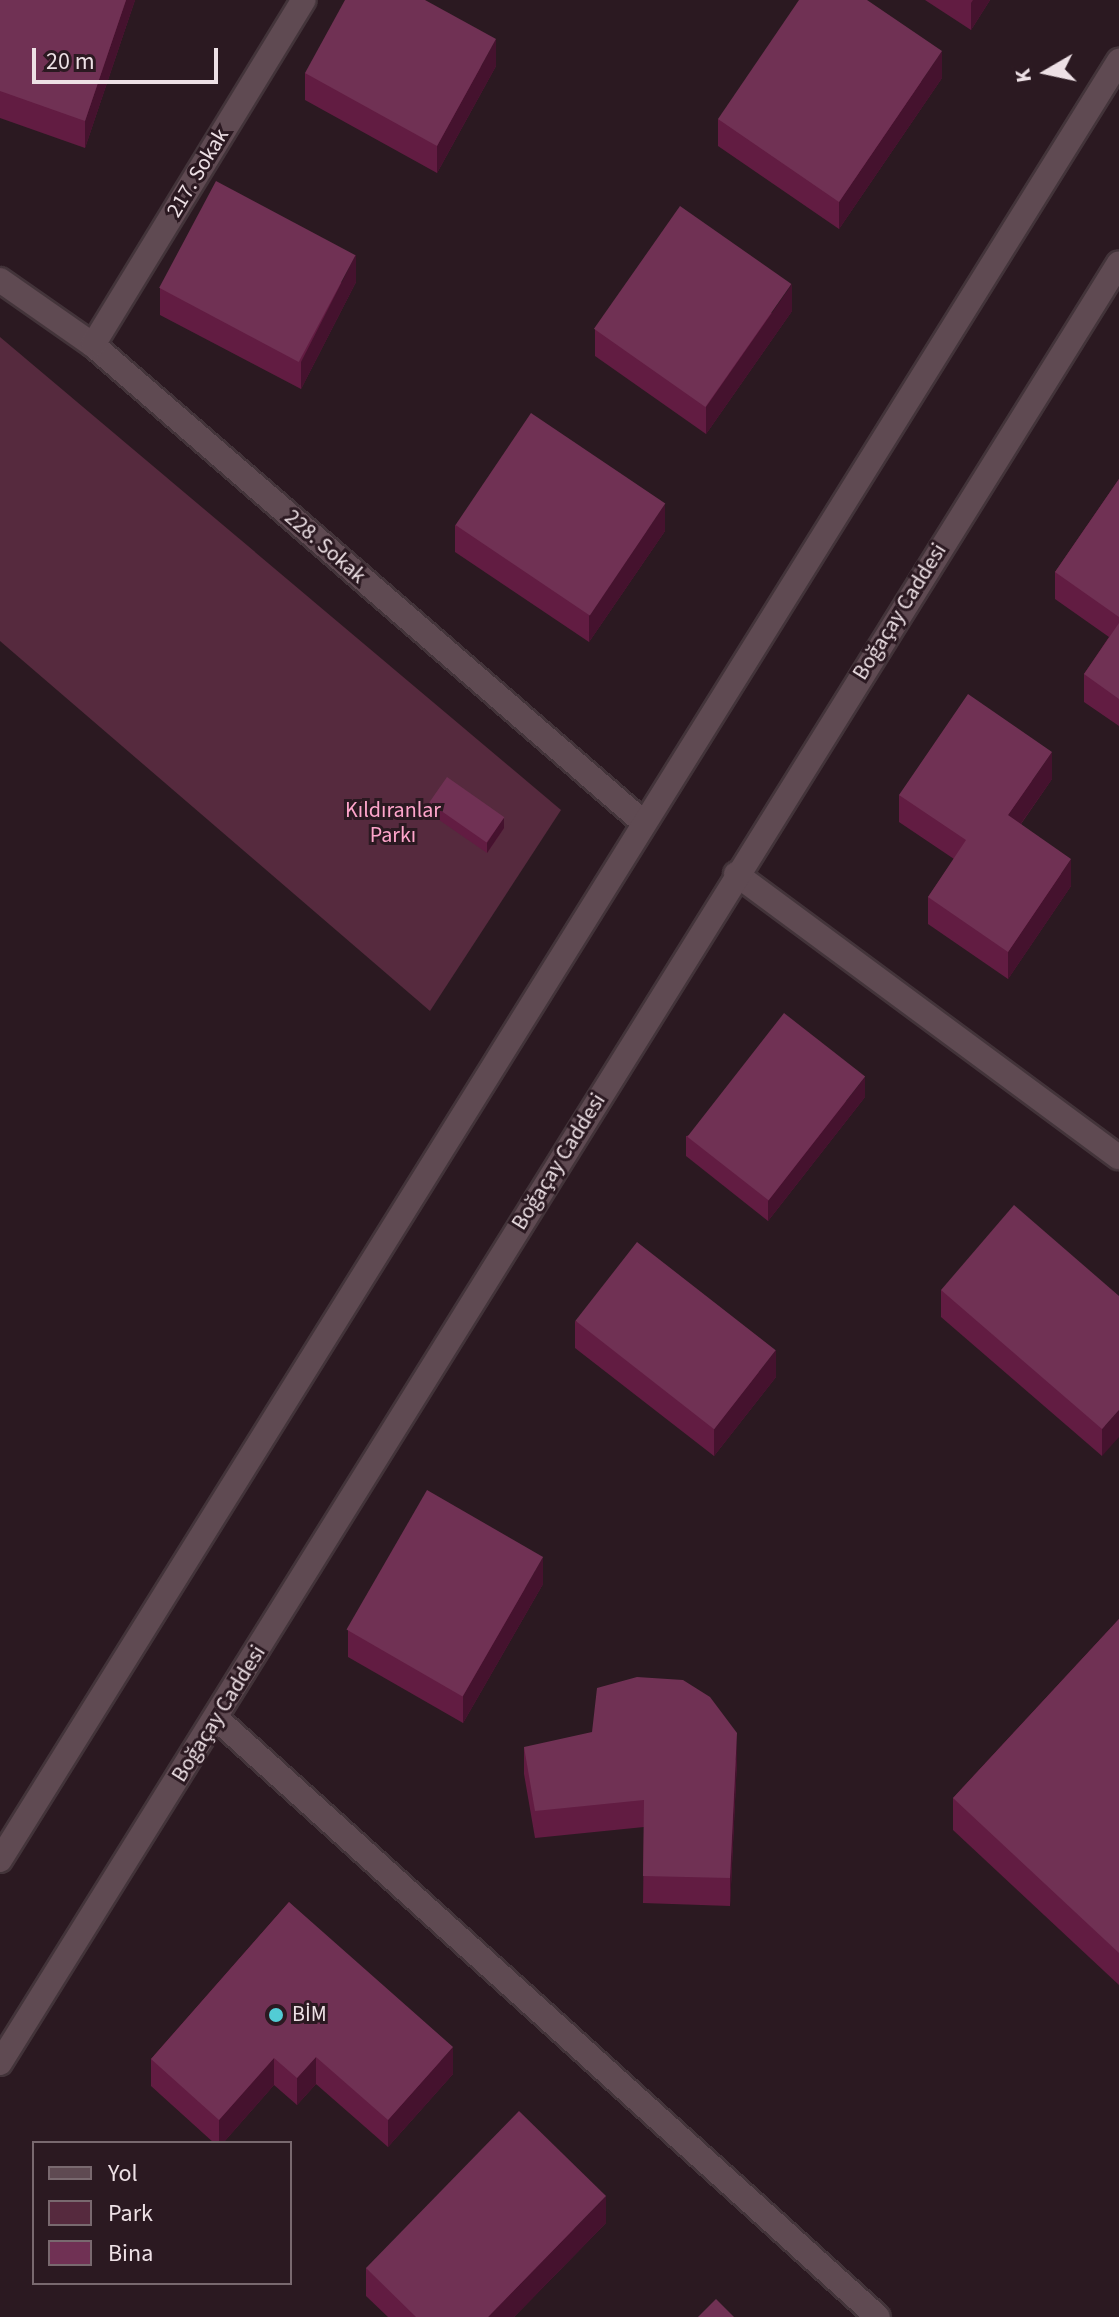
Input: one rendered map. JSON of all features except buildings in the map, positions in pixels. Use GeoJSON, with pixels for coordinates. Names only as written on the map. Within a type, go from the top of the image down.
{"type":"FeatureCollection","features":[{"type":"Feature","properties":{"kind":"main road","name":"217. Sokak"},"geometry":{"type":"LineString","coordinates":[[93,345],[304,0]]}},
{"type":"Feature","properties":{"kind":"main road"},"geometry":{"type":"LineString","coordinates":[[0,1860],[1119,61]]}},
{"type":"Feature","properties":{"kind":"main road","name":"Boğaçay Caddesi"},"geometry":{"type":"LineString","coordinates":[[0,2063],[217,1719],[736,874],[1119,263]]}},
{"type":"Feature","properties":{"kind":"main road","name":"228. Sokak"},"geometry":{"type":"LineString","coordinates":[[0,280],[93,345],[644,823]]}},
{"type":"Feature","properties":{"kind":"main road"},"geometry":{"type":"LineString","coordinates":[[736,874],[1119,1157]]}},
{"type":"Feature","properties":{"kind":"main road"},"geometry":{"type":"LineString","coordinates":[[217,1719],[878,2317]]}},
{"type":"Feature","properties":{"kind":"green space","name":"Kıldıranlar Parkı"},"geometry":{"type":"Polygon","coordinates":[[[0,337],[561,810],[430,1011],[0,641],[0,337]]]}},
{"type":"Feature","properties":{"kind":"place","name":"BİM"},"geometry":{"type":"Point","coordinates":[276,2015]}}]}
